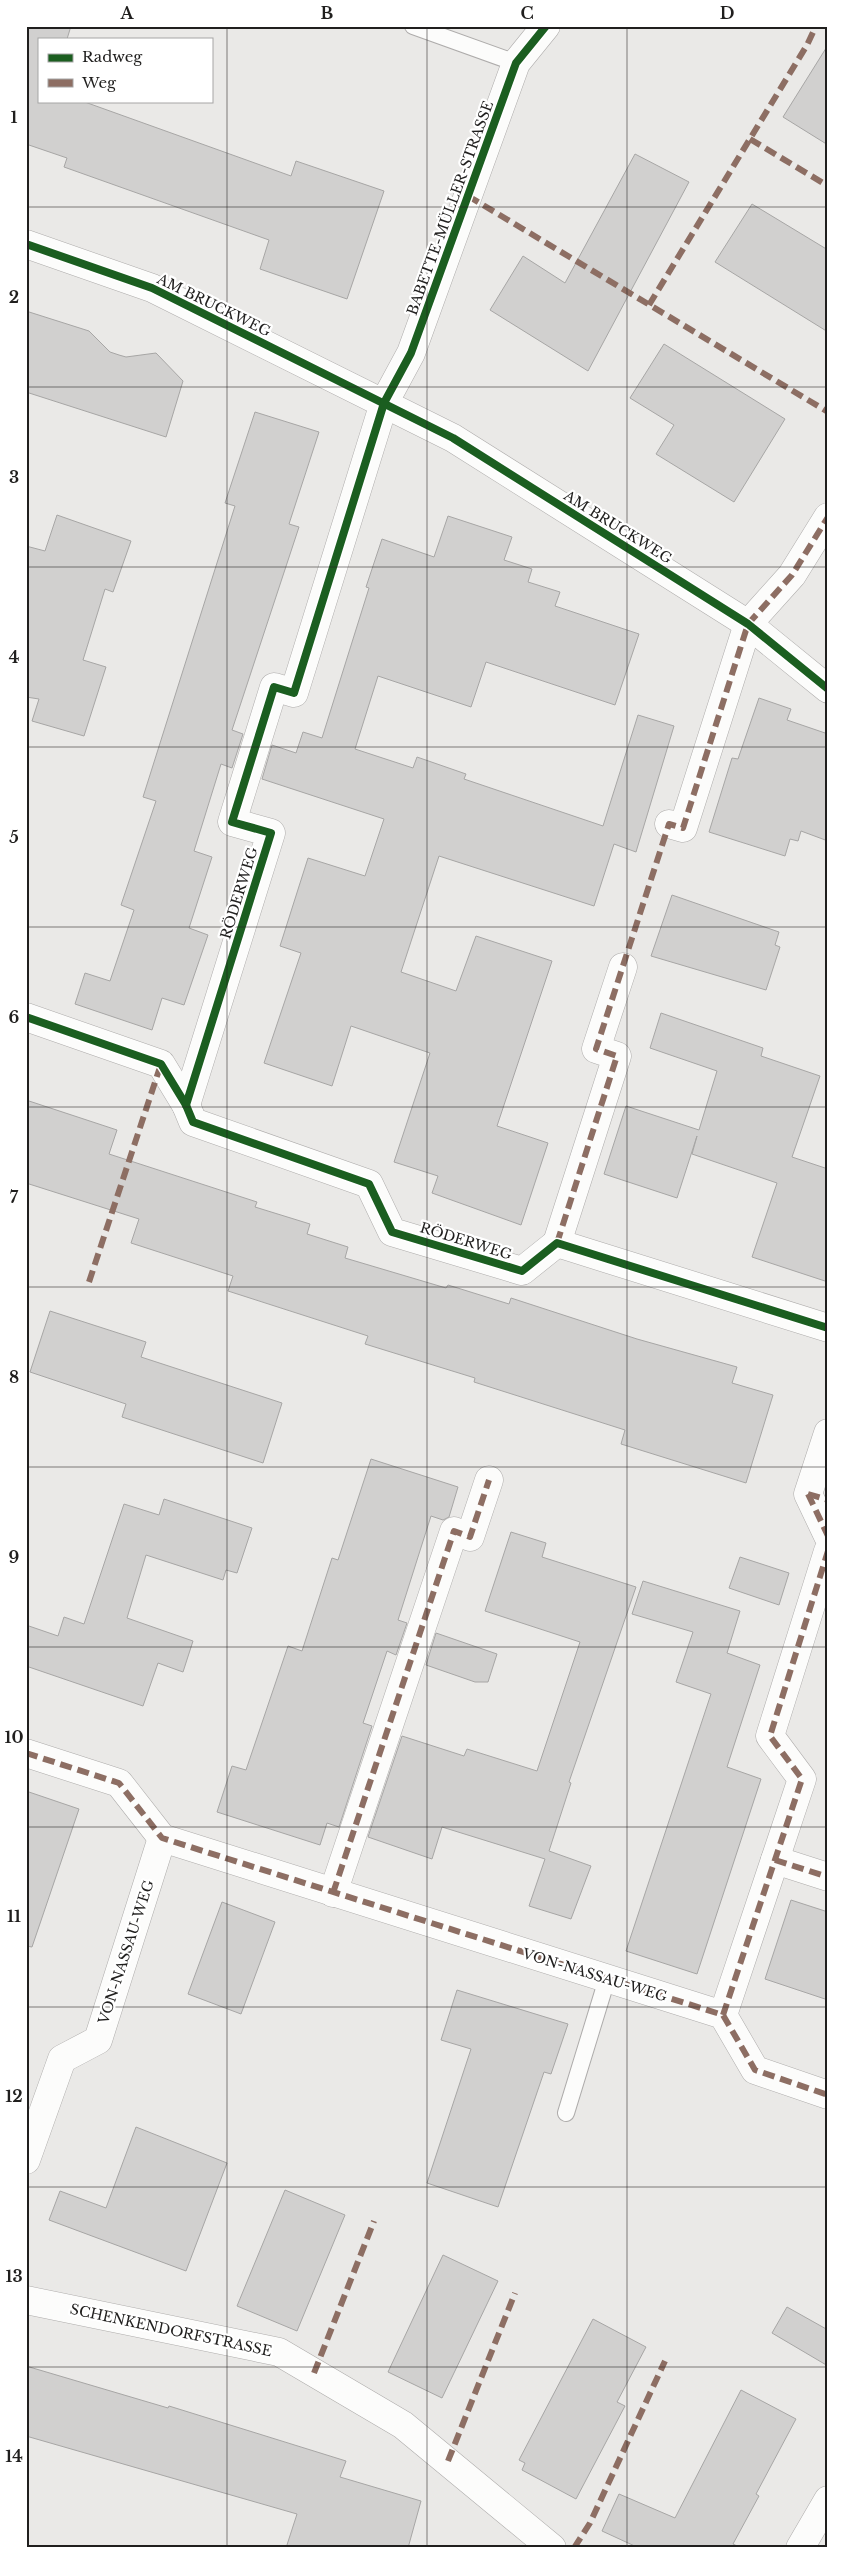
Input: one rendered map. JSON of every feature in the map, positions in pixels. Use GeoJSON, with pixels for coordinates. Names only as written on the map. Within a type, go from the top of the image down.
{"type":"FeatureCollection","features":[{"type":"Feature","properties":{"kind":"street","name":"BABETTE-MÜLLER-STRASSE"},"geometry":{"type":"LineString","coordinates":[[384,403],[411,353],[516,63],[546,26]]}},
{"type":"Feature","properties":{"kind":"street","name":"AM BRUCKWEG"},"geometry":{"type":"LineString","coordinates":[[26,244],[152,288],[454,438],[748,624],[828,689]]}},
{"type":"Feature","properties":{"kind":"street","name":"RÖDERWEG"},"geometry":{"type":"LineString","coordinates":[[186,1105],[271,833],[232,822],[274,686],[294,693],[384,403]]}},
{"type":"Feature","properties":{"kind":"street"},"geometry":{"type":"LineString","coordinates":[[669,824],[683,828],[748,624],[792,575],[828,517]]}},
{"type":"Feature","properties":{"kind":"street"},"geometry":{"type":"LineString","coordinates":[[623,967],[596,1049],[618,1056],[557,1243],[828,1328]]}},
{"type":"Feature","properties":{"kind":"street","name":"RÖDERWEG"},"geometry":{"type":"LineString","coordinates":[[26,1016],[161,1064],[186,1105],[193,1122],[369,1184],[392,1232],[522,1271],[557,1243]]}},
{"type":"Feature","properties":{"kind":"street"},"geometry":{"type":"LineString","coordinates":[[828,1433],[818,1497],[828,1536]]}},
{"type":"Feature","properties":{"kind":"street"},"geometry":{"type":"LineString","coordinates":[[333,1893],[454,1531],[470,1537],[489,1480]]}},
{"type":"Feature","properties":{"kind":"street"},"geometry":{"type":"LineString","coordinates":[[828,1551],[770,1736],[802,1779],[723,2015],[756,2070],[828,2095]]}},
{"type":"Feature","properties":{"kind":"street"},"geometry":{"type":"LineString","coordinates":[[26,1753],[119,1782],[162,1838]]}},
{"type":"Feature","properties":{"kind":"street","name":"VON-NASSAU-WEG"},"geometry":{"type":"LineString","coordinates":[[26,2160],[62,2059],[98,2040],[162,1838],[723,2015]]}},
{"type":"Feature","properties":{"kind":"street"},"geometry":{"type":"LineString","coordinates":[[775,1860],[828,1877]]}},
{"type":"Feature","properties":{"kind":"street","name":"SCHENKENDORFSTRASSE"},"geometry":{"type":"LineString","coordinates":[[26,2300],[279,2352],[403,2424],[552,2548]]}},
{"type":"Feature","properties":{"kind":"street"},"geometry":{"type":"LineString","coordinates":[[800,2548],[828,2500]]}},
{"type":"Feature","properties":{"kind":"lane"},"geometry":{"type":"LineString","coordinates":[[413,26],[516,63]]}},
{"type":"Feature","properties":{"kind":"lane"},"geometry":{"type":"LineString","coordinates":[[566,2113],[607,1979]]}},
{"type":"Feature","properties":{"kind":"building"},"geometry":{"type":"Polygon","coordinates":[[[26,26],[71,26],[67,38],[38,38],[38,102],[85,102],[291,176],[296,161],[384,191],[347,299],[260,269],[269,240],[64,167],[67,158],[26,144],[26,26]]]}},
{"type":"Feature","properties":{"kind":"building"},"geometry":{"type":"Polygon","coordinates":[[[828,45],[828,145],[783,117],[828,45]]]}},
{"type":"Feature","properties":{"kind":"building"},"geometry":{"type":"Polygon","coordinates":[[[635,154],[689,182],[588,371],[490,310],[523,256],[565,283],[635,154]]]}},
{"type":"Feature","properties":{"kind":"building"},"geometry":{"type":"Polygon","coordinates":[[[752,204],[828,250],[828,332],[715,262],[752,204]]]}},
{"type":"Feature","properties":{"kind":"building"},"geometry":{"type":"Polygon","coordinates":[[[26,311],[89,331],[110,352],[119,355],[126,357],[156,353],[183,381],[166,437],[26,392],[26,311]]]}},
{"type":"Feature","properties":{"kind":"building"},"geometry":{"type":"Polygon","coordinates":[[[664,344],[785,419],[734,502],[656,454],[674,425],[630,398],[664,344]]]}},
{"type":"Feature","properties":{"kind":"building"},"geometry":{"type":"Polygon","coordinates":[[[255,412],[319,432],[289,524],[299,527],[232,730],[243,734],[232,768],[221,764],[194,851],[212,857],[189,928],[208,935],[184,1005],[162,998],[152,1030],[75,1004],[85,973],[110,981],[134,910],[121,905],[156,801],[143,797],[235,506],[225,503],[255,412]]]}},
{"type":"Feature","properties":{"kind":"building"},"geometry":{"type":"Polygon","coordinates":[[[57,515],[131,541],[113,592],[105,589],[83,660],[106,667],[84,736],[32,721],[39,699],[26,697],[26,546],[45,551],[57,515]]]}},
{"type":"Feature","properties":{"kind":"building"},"geometry":{"type":"Polygon","coordinates":[[[448,516],[512,537],[504,560],[532,569],[528,582],[560,592],[555,606],[639,634],[615,705],[486,662],[471,707],[378,676],[355,749],[413,768],[417,757],[466,774],[464,779],[603,826],[638,715],[674,726],[636,852],[614,844],[594,906],[439,856],[401,972],[456,991],[476,936],[552,961],[497,1126],[548,1143],[521,1225],[432,1193],[438,1176],[394,1162],[430,1053],[351,1026],[332,1086],[264,1063],[301,953],[280,946],[308,858],[365,876],[384,819],[262,779],[272,745],[296,753],[303,732],[322,738],[369,588],[366,587],[382,539],[434,557],[448,516]]]}},
{"type":"Feature","properties":{"kind":"building"},"geometry":{"type":"Polygon","coordinates":[[[759,698],[791,709],[787,720],[828,734],[828,841],[801,831],[798,841],[790,839],[785,856],[709,832],[732,758],[738,759],[759,698]]]}},
{"type":"Feature","properties":{"kind":"building"},"geometry":{"type":"Polygon","coordinates":[[[672,895],[779,932],[775,945],[780,947],[766,990],[651,956],[672,895]]]}},
{"type":"Feature","properties":{"kind":"building"},"geometry":{"type":"Polygon","coordinates":[[[661,1013],[763,1048],[761,1056],[820,1076],[792,1157],[828,1169],[828,1282],[752,1257],[777,1183],[692,1154],[697,1136],[677,1198],[604,1174],[626,1106],[699,1130],[717,1071],[650,1048],[661,1013]]]}},
{"type":"Feature","properties":{"kind":"building"},"geometry":{"type":"Polygon","coordinates":[[[26,1100],[117,1130],[109,1154],[257,1202],[255,1207],[310,1224],[307,1234],[348,1247],[345,1258],[446,1288],[448,1285],[509,1304],[511,1298],[637,1339],[737,1367],[732,1383],[773,1395],[746,1483],[621,1444],[625,1430],[474,1382],[475,1378],[365,1344],[368,1336],[228,1291],[233,1276],[131,1243],[139,1219],[26,1183],[26,1100]]]}},
{"type":"Feature","properties":{"kind":"building"},"geometry":{"type":"Polygon","coordinates":[[[50,1311],[146,1342],[141,1357],[282,1403],[263,1463],[122,1417],[126,1404],[30,1372],[50,1311]]]}},
{"type":"Feature","properties":{"kind":"building"},"geometry":{"type":"Polygon","coordinates":[[[371,1459],[458,1487],[449,1517],[443,1520],[431,1516],[398,1620],[407,1623],[396,1655],[387,1651],[363,1723],[372,1726],[339,1827],[327,1823],[320,1845],[217,1812],[232,1766],[246,1770],[288,1646],[302,1651],[332,1558],[338,1560],[371,1459]]]}},
{"type":"Feature","properties":{"kind":"building"},"geometry":{"type":"Polygon","coordinates":[[[164,1499],[252,1528],[237,1573],[226,1570],[223,1580],[146,1555],[127,1618],[193,1641],[183,1672],[158,1663],[143,1706],[26,1666],[26,1625],[58,1636],[64,1617],[84,1624],[124,1504],[159,1515],[164,1499]]]}},
{"type":"Feature","properties":{"kind":"building"},"geometry":{"type":"Polygon","coordinates":[[[511,1532],[546,1543],[542,1557],[636,1587],[569,1782],[571,1783],[549,1851],[591,1866],[571,1919],[529,1906],[545,1859],[442,1827],[432,1859],[368,1837],[402,1736],[464,1756],[467,1749],[537,1771],[580,1642],[485,1611],[511,1532]]]}},
{"type":"Feature","properties":{"kind":"building"},"geometry":{"type":"Polygon","coordinates":[[[740,1557],[789,1573],[779,1605],[729,1588],[740,1557]]]}},
{"type":"Feature","properties":{"kind":"building"},"geometry":{"type":"Polygon","coordinates":[[[643,1581],[740,1611],[727,1653],[760,1665],[727,1767],[761,1779],[697,1974],[626,1951],[711,1694],[676,1682],[693,1632],[632,1614],[643,1581]]]}},
{"type":"Feature","properties":{"kind":"building"},"geometry":{"type":"Polygon","coordinates":[[[436,1633],[497,1654],[488,1682],[475,1682],[426,1665],[436,1633]]]}},
{"type":"Feature","properties":{"kind":"building"},"geometry":{"type":"Polygon","coordinates":[[[26,1791],[79,1809],[32,1947],[26,1946],[26,1791]]]}},
{"type":"Feature","properties":{"kind":"building"},"geometry":{"type":"Polygon","coordinates":[[[791,1900],[828,1912],[828,2000],[765,1979],[791,1900]]]}},
{"type":"Feature","properties":{"kind":"building"},"geometry":{"type":"Polygon","coordinates":[[[222,1902],[275,1922],[241,2014],[188,1994],[222,1902]]]}},
{"type":"Feature","properties":{"kind":"building"},"geometry":{"type":"Polygon","coordinates":[[[457,1990],[568,2024],[551,2074],[544,2072],[498,2207],[427,2183],[471,2049],[441,2040],[457,1990]]]}},
{"type":"Feature","properties":{"kind":"building"},"geometry":{"type":"Polygon","coordinates":[[[136,2127],[227,2163],[186,2271],[49,2220],[60,2191],[106,2208],[136,2127]]]}},
{"type":"Feature","properties":{"kind":"building"},"geometry":{"type":"Polygon","coordinates":[[[285,2190],[345,2215],[297,2331],[237,2306],[285,2190]]]}},
{"type":"Feature","properties":{"kind":"building"},"geometry":{"type":"Polygon","coordinates":[[[443,2255],[498,2281],[442,2398],[388,2372],[443,2255]]]}},
{"type":"Feature","properties":{"kind":"building"},"geometry":{"type":"Polygon","coordinates":[[[787,2307],[828,2330],[828,2366],[772,2333],[787,2307]]]}},
{"type":"Feature","properties":{"kind":"building"},"geometry":{"type":"Polygon","coordinates":[[[593,2319],[646,2347],[617,2402],[625,2406],[576,2499],[522,2470],[525,2463],[519,2460],[593,2319]]]}},
{"type":"Feature","properties":{"kind":"building"},"geometry":{"type":"Polygon","coordinates":[[[26,2366],[168,2408],[169,2406],[346,2461],[340,2477],[421,2501],[408,2548],[286,2548],[297,2514],[26,2436],[26,2366]]]}},
{"type":"Feature","properties":{"kind":"building"},"geometry":{"type":"Polygon","coordinates":[[[741,2390],[796,2419],[756,2494],[759,2496],[733,2544],[741,2548],[639,2548],[602,2531],[619,2494],[675,2518],[741,2390]]]}},
{"type":"Feature","properties":{"kind":"marked path"},"geometry":{"type":"LineString","coordinates":[[649,305],[807,45],[816,26]]}},
{"type":"Feature","properties":{"kind":"marked path"},"geometry":{"type":"LineString","coordinates":[[750,139],[828,186]]}},
{"type":"Feature","properties":{"kind":"marked path"},"geometry":{"type":"LineString","coordinates":[[468,196],[828,412]]}},
{"type":"Feature","properties":{"kind":"marked path"},"geometry":{"type":"LineString","coordinates":[[557,1243],[617,1056],[596,1049],[669,824],[683,828],[748,624],[792,575],[828,517]]}},
{"type":"Feature","properties":{"kind":"marked path"},"geometry":{"type":"LineString","coordinates":[[89,1282],[161,1064]]}},
{"type":"Feature","properties":{"kind":"marked path"},"geometry":{"type":"LineString","coordinates":[[333,1893],[454,1531],[470,1537],[489,1480]]}},
{"type":"Feature","properties":{"kind":"marked path"},"geometry":{"type":"LineString","coordinates":[[808,1494],[828,1536]]}},
{"type":"Feature","properties":{"kind":"marked path"},"geometry":{"type":"LineString","coordinates":[[808,1494],[828,1500]]}},
{"type":"Feature","properties":{"kind":"marked path"},"geometry":{"type":"LineString","coordinates":[[723,2015],[802,1779],[770,1736],[828,1551]]}},
{"type":"Feature","properties":{"kind":"marked path"},"geometry":{"type":"LineString","coordinates":[[26,1753],[119,1783],[162,1838],[723,2015],[755,2070],[828,2095]]}},
{"type":"Feature","properties":{"kind":"marked path"},"geometry":{"type":"LineString","coordinates":[[775,1860],[828,1877]]}},
{"type":"Feature","properties":{"kind":"marked path"},"geometry":{"type":"LineString","coordinates":[[314,2373],[374,2221]]}},
{"type":"Feature","properties":{"kind":"marked path"},"geometry":{"type":"LineString","coordinates":[[448,2461],[515,2293]]}},
{"type":"Feature","properties":{"kind":"marked path"},"geometry":{"type":"LineString","coordinates":[[574,2548],[590,2523],[665,2361]]}},
{"type":"Feature","properties":{"kind":"cycle path"},"geometry":{"type":"LineString","coordinates":[[186,1105],[271,833],[232,822],[274,687],[294,693],[384,403],[411,353],[516,63],[546,26]]}},
{"type":"Feature","properties":{"kind":"cycle path"},"geometry":{"type":"LineString","coordinates":[[26,244],[152,288],[453,438],[748,624],[828,689]]}},
{"type":"Feature","properties":{"kind":"cycle path"},"geometry":{"type":"LineString","coordinates":[[26,1017],[161,1064],[186,1105],[193,1122],[369,1184],[392,1232],[522,1271],[557,1243],[828,1328]]}}]}
